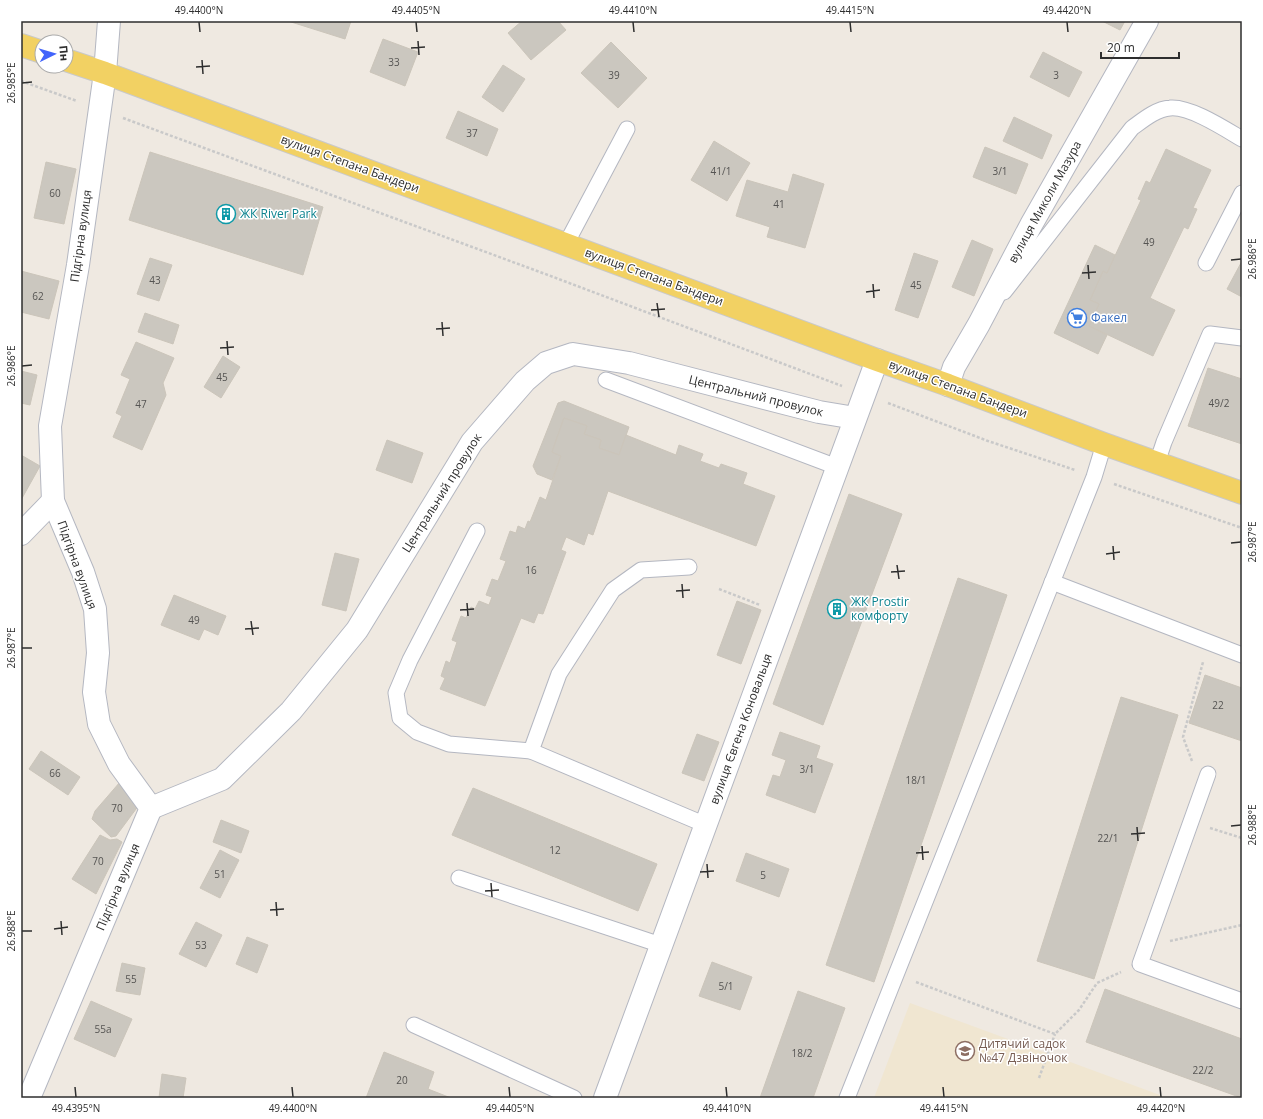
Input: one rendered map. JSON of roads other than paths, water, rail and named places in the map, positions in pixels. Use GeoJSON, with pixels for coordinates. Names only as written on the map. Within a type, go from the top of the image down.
{"type":"FeatureCollection","features":[{"type":"Feature","properties":{"kind":"main road"},"geometry":{"type":"LineString","coordinates":[[21,45],[34,49]]}},
{"type":"Feature","properties":{"kind":"main road","name":"вулиця Степана Бандери"},"geometry":{"type":"LineString","coordinates":[[74,63],[1104,444],[1242,493]]}},
{"type":"Feature","properties":{"kind":"street","name":"Підгірна вулиця"},"geometry":{"type":"LineString","coordinates":[[29,1098],[151,808],[119,764],[99,724],[94,692],[98,653],[95,609],[83,572],[53,501],[50,426],[78,265],[105,73],[108,21]]}},
{"type":"Feature","properties":{"kind":"street","name":"вулиця Миколи Мазура"},"geometry":{"type":"LineString","coordinates":[[948,385],[954,367],[979,324],[1031,225],[1147,21]]}},
{"type":"Feature","properties":{"kind":"street","name":"Центральний провулок"},"geometry":{"type":"LineString","coordinates":[[151,808],[222,779],[291,711],[357,630],[472,442],[524,381],[546,363],[573,354],[629,363],[819,412],[855,418]]}},
{"type":"Feature","properties":{"kind":"street","name":"вулиця Євгена Коновальця"},"geometry":{"type":"LineString","coordinates":[[605,1098],[877,360]]}},
{"type":"Feature","properties":{"kind":"street"},"geometry":{"type":"LineString","coordinates":[[21,534],[53,501]]}},
{"type":"Feature","properties":{"kind":"lane"},"geometry":{"type":"LineString","coordinates":[[979,324],[1132,128],[1153,113],[1171,108],[1192,112],[1242,138]]}},
{"type":"Feature","properties":{"kind":"lane"},"geometry":{"type":"LineString","coordinates":[[566,244],[627,129]]}},
{"type":"Feature","properties":{"kind":"lane"},"geometry":{"type":"LineString","coordinates":[[1206,263],[1242,193]]}},
{"type":"Feature","properties":{"kind":"lane"},"geometry":{"type":"LineString","coordinates":[[1157,463],[1164,442],[1210,334],[1242,338]]}},
{"type":"Feature","properties":{"kind":"lane"},"geometry":{"type":"LineString","coordinates":[[606,380],[837,467]]}},
{"type":"Feature","properties":{"kind":"lane"},"geometry":{"type":"LineString","coordinates":[[847,1098],[1094,477],[1104,444]]}},
{"type":"Feature","properties":{"kind":"lane"},"geometry":{"type":"LineString","coordinates":[[477,531],[404,673],[396,693],[400,718],[417,732],[449,744],[531,751],[706,825]]}},
{"type":"Feature","properties":{"kind":"lane"},"geometry":{"type":"LineString","coordinates":[[531,751],[559,674],[613,590],[641,570],[689,568]]}},
{"type":"Feature","properties":{"kind":"lane"},"geometry":{"type":"LineString","coordinates":[[1052,582],[1242,655]]}},
{"type":"Feature","properties":{"kind":"lane"},"geometry":{"type":"LineString","coordinates":[[1208,774],[1140,964],[1242,1001]]}},
{"type":"Feature","properties":{"kind":"lane"},"geometry":{"type":"LineString","coordinates":[[459,878],[661,945]]}},
{"type":"Feature","properties":{"kind":"lane"},"geometry":{"type":"LineString","coordinates":[[414,1025],[574,1098]]}},
{"type":"Feature","properties":{"kind":"place","name":"ЖК River Park"},"geometry":{"type":"Point","coordinates":[226,214]}},
{"type":"Feature","properties":{"kind":"place","name":"Факел"},"geometry":{"type":"Point","coordinates":[1077,318]}},
{"type":"Feature","properties":{"kind":"place","name":"ЖК Prostir комфорту"},"geometry":{"type":"Point","coordinates":[837,609]}},
{"type":"Feature","properties":{"kind":"place","name":"Дитячий садок №47 Дзвіночок"},"geometry":{"type":"Point","coordinates":[965,1051]}}]}
